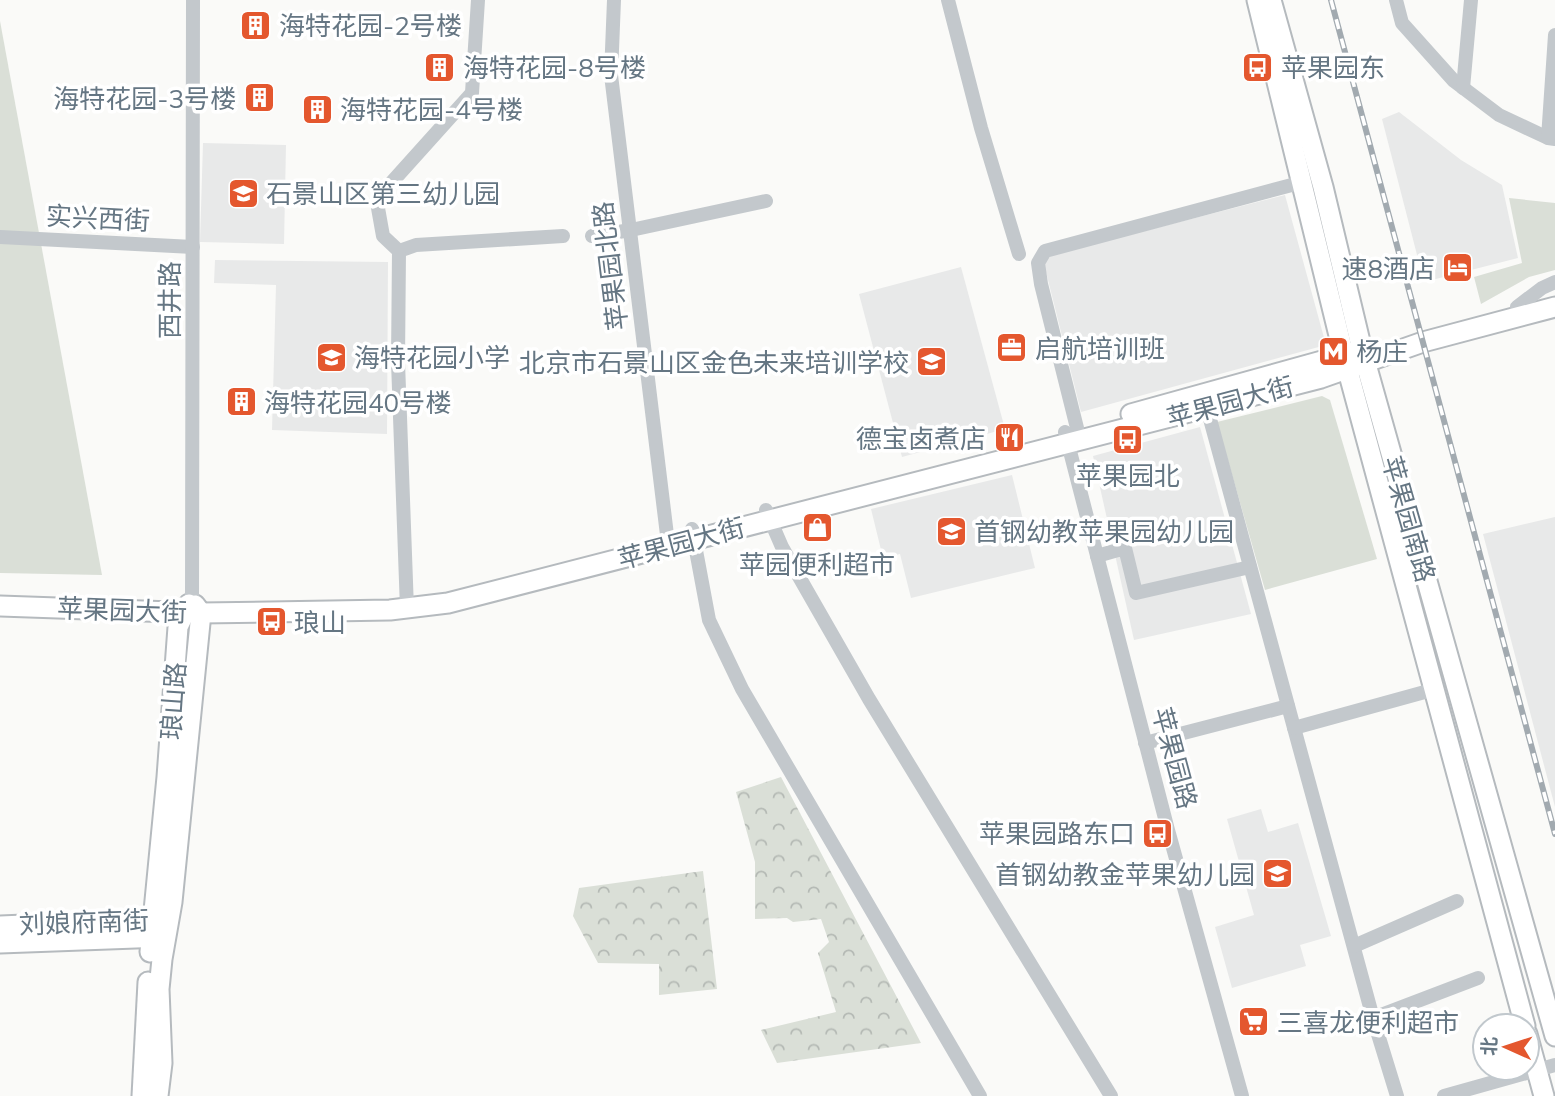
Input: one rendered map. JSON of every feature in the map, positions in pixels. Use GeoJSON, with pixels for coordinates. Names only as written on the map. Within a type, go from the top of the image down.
{"type":"FeatureCollection","features":[{"type":"Feature","properties":{"kind":"main road","name":"苹果园南路"},"geometry":{"type":"LineString","coordinates":[[1257,0],[1303,182],[1555,1036]]}},
{"type":"Feature","properties":{"kind":"main road","name":"苹果园南路"},"geometry":{"type":"LineString","coordinates":[[1270,0],[1323,187],[1354,359],[1433,690],[1521,1012]]}},
{"type":"Feature","properties":{"kind":"main road"},"geometry":{"type":"LineString","coordinates":[[1354,359],[1555,296]]}},
{"type":"Feature","properties":{"kind":"main road"},"geometry":{"type":"LineString","coordinates":[[1354,359],[1555,307]]}},
{"type":"Feature","properties":{"kind":"main road","name":"苹果园大街"},"geometry":{"type":"LineString","coordinates":[[1070,435],[1207,408],[1321,378],[1354,359]]}},
{"type":"Feature","properties":{"kind":"main road","name":"苹果园大街"},"geometry":{"type":"LineString","coordinates":[[0,606],[192,608],[407,604],[487,595],[692,534],[1354,359]]}},
{"type":"Feature","properties":{"kind":"main road","name":"苹果园大街"},"geometry":{"type":"LineString","coordinates":[[407,604],[667,535],[692,534]]}},
{"type":"Feature","properties":{"kind":"main road","name":"苹果园大街"},"geometry":{"type":"LineString","coordinates":[[0,593],[192,608]]}},
{"type":"Feature","properties":{"kind":"main road","name":"琅山路"},"geometry":{"type":"LineString","coordinates":[[158,1096],[162,1063],[160,928],[178,626],[192,608]]}},
{"type":"Feature","properties":{"kind":"main road","name":"刘娘府南街"},"geometry":{"type":"LineString","coordinates":[[0,926],[160,928]]}},
{"type":"Feature","properties":{"kind":"main road","name":"琅山路"},"geometry":{"type":"LineString","coordinates":[[142,1096],[160,928]]}},
{"type":"Feature","properties":{"kind":"main road","name":"刘娘府南街"},"geometry":{"type":"LineString","coordinates":[[0,943],[160,928]]}},
{"type":"Feature","properties":{"kind":"main road"},"geometry":{"type":"LineString","coordinates":[[1544,1096],[1546,1068]]}},
{"type":"Feature","properties":{"kind":"street","name":"西井路"},"geometry":{"type":"LineString","coordinates":[[192,608],[193,0]]}},
{"type":"Feature","properties":{"kind":"street"},"geometry":{"type":"LineString","coordinates":[[407,604],[398,362],[399,251],[383,236],[378,208],[383,192],[472,93],[478,0]]}},
{"type":"Feature","properties":{"kind":"street","name":"苹果园北路"},"geometry":{"type":"LineString","coordinates":[[614,0],[611,75],[667,535]]}},
{"type":"Feature","properties":{"kind":"street"},"geometry":{"type":"LineString","coordinates":[[948,0],[981,128],[1019,254]]}},
{"type":"Feature","properties":{"kind":"street"},"geometry":{"type":"LineString","coordinates":[[1396,0],[1402,23],[1463,88],[1499,115],[1551,139],[1555,35]]}},
{"type":"Feature","properties":{"kind":"street"},"geometry":{"type":"LineString","coordinates":[[1463,88],[1471,0]]}},
{"type":"Feature","properties":{"kind":"street","name":"苹果园路"},"geometry":{"type":"LineString","coordinates":[[1242,1096],[1145,743],[1097,556],[1070,435],[1038,263],[1045,251],[1303,182]]}},
{"type":"Feature","properties":{"kind":"street"},"geometry":{"type":"LineString","coordinates":[[592,236],[766,201]]}},
{"type":"Feature","properties":{"kind":"street"},"geometry":{"type":"LineString","coordinates":[[399,251],[416,245],[563,236]]}},
{"type":"Feature","properties":{"kind":"street","name":"实兴西街"},"geometry":{"type":"LineString","coordinates":[[0,237],[193,247]]}},
{"type":"Feature","properties":{"kind":"street"},"geometry":{"type":"LineString","coordinates":[[1517,307],[1542,288],[1555,282]]}},
{"type":"Feature","properties":{"kind":"street"},"geometry":{"type":"LineString","coordinates":[[1207,408],[1353,946],[1397,1096]]}},
{"type":"Feature","properties":{"kind":"street"},"geometry":{"type":"LineString","coordinates":[[768,515],[782,547],[869,699],[1111,1096]]}},
{"type":"Feature","properties":{"kind":"street"},"geometry":{"type":"LineString","coordinates":[[692,534],[709,620],[742,689],[980,1096]]}},
{"type":"Feature","properties":{"kind":"street"},"geometry":{"type":"LineString","coordinates":[[1097,556],[1125,548],[1136,593],[1250,567]]}},
{"type":"Feature","properties":{"kind":"street"},"geometry":{"type":"LineString","coordinates":[[1294,728],[1433,690]]}},
{"type":"Feature","properties":{"kind":"street"},"geometry":{"type":"LineString","coordinates":[[1145,743],[1288,706]]}},
{"type":"Feature","properties":{"kind":"street"},"geometry":{"type":"LineString","coordinates":[[1353,946],[1457,901]]}},
{"type":"Feature","properties":{"kind":"street"},"geometry":{"type":"LineString","coordinates":[[1373,1018],[1478,978]]}},
{"type":"Feature","properties":{"kind":"street"},"geometry":{"type":"LineString","coordinates":[[1444,1096],[1546,1068]]}},
{"type":"Feature","properties":{"kind":"shaded area"},"geometry":{"type":"Polygon","coordinates":[[[1399,112],[1461,160],[1502,185],[1518,258],[1424,282],[1382,119],[1399,112]]]}},
{"type":"Feature","properties":{"kind":"shaded area","name":"石景山区第三幼儿园"},"geometry":{"type":"Polygon","coordinates":[[[203,143],[286,145],[284,244],[200,242],[203,143]]]}},
{"type":"Feature","properties":{"kind":"shaded area"},"geometry":{"type":"Polygon","coordinates":[[[1285,195],[1326,345],[1081,412],[1044,264],[1047,256],[1285,195]]]}},
{"type":"Feature","properties":{"kind":"shaded area","name":"海特花园小学"},"geometry":{"type":"Polygon","coordinates":[[[215,260],[388,262],[387,434],[272,430],[276,285],[214,283],[215,260]]]}},
{"type":"Feature","properties":{"kind":"shaded area","name":"北京市石景山区金色未来培训学校"},"geometry":{"type":"Polygon","coordinates":[[[961,267],[1005,429],[902,457],[859,294],[961,267]]]}},
{"type":"Feature","properties":{"kind":"shaded area"},"geometry":{"type":"Polygon","coordinates":[[[1200,427],[1251,614],[1134,640],[1093,456],[1200,427]]]}},
{"type":"Feature","properties":{"kind":"shaded area","name":"首钢幼教苹果园幼儿园"},"geometry":{"type":"Polygon","coordinates":[[[1012,475],[1035,568],[911,598],[900,554],[883,558],[871,509],[1012,475]]]}},
{"type":"Feature","properties":{"kind":"shaded area"},"geometry":{"type":"Polygon","coordinates":[[[1555,517],[1555,807],[1483,534],[1555,517]]]}},
{"type":"Feature","properties":{"kind":"shaded area","name":"首钢幼教金苹果幼儿园"},"geometry":{"type":"Polygon","coordinates":[[[1261,809],[1268,832],[1298,823],[1331,936],[1300,945],[1306,966],[1232,988],[1215,927],[1254,915],[1227,819],[1261,809]]]}},
{"type":"Feature","properties":{"kind":"green space"},"geometry":{"type":"Polygon","coordinates":[[[0,21],[102,575],[0,573],[0,21]]]}},
{"type":"Feature","properties":{"kind":"green space"},"geometry":{"type":"Polygon","coordinates":[[[1509,198],[1555,203],[1555,270],[1529,277],[1481,304],[1474,277],[1522,263],[1509,198]]]}},
{"type":"Feature","properties":{"kind":"green space"},"geometry":{"type":"Polygon","coordinates":[[[1322,396],[1330,400],[1377,559],[1265,590],[1217,422],[1322,396]]]}},
{"type":"Feature","properties":{"kind":"green space"},"geometry":{"type":"Polygon","coordinates":[[[781,777],[921,1043],[777,1063],[761,1030],[836,1012],[818,953],[829,942],[821,919],[793,922],[787,918],[755,919],[755,862],[736,792],[781,777]]]}},
{"type":"Feature","properties":{"kind":"green space"},"geometry":{"type":"Polygon","coordinates":[[[703,871],[717,989],[659,995],[659,964],[598,963],[573,916],[579,888],[703,871]]]}},
{"type":"Feature","properties":{"kind":"railway"},"geometry":{"type":"LineString","coordinates":[[1331,0],[1555,834]]}},
{"type":"Feature","properties":{"kind":"place","name":"海特花园-2号楼"},"geometry":{"type":"Point","coordinates":[256,25]}},
{"type":"Feature","properties":{"kind":"place","name":"海特花园-8号楼"},"geometry":{"type":"Point","coordinates":[440,67]}},
{"type":"Feature","properties":{"kind":"place","name":"苹果园东"},"geometry":{"type":"Point","coordinates":[1258,67]}},
{"type":"Feature","properties":{"kind":"place","name":"海特花园-3号楼"},"geometry":{"type":"Point","coordinates":[259,98]}},
{"type":"Feature","properties":{"kind":"place","name":"海特花园-4号楼"},"geometry":{"type":"Point","coordinates":[317,109]}},
{"type":"Feature","properties":{"kind":"place","name":"石景山区第三幼儿园"},"geometry":{"type":"Point","coordinates":[243,193]}},
{"type":"Feature","properties":{"kind":"place","name":"速8酒店"},"geometry":{"type":"Point","coordinates":[1458,268]}},
{"type":"Feature","properties":{"kind":"place","name":"启航培训班"},"geometry":{"type":"Point","coordinates":[1012,348]}},
{"type":"Feature","properties":{"kind":"place","name":"杨庄"},"geometry":{"type":"Point","coordinates":[1333,351]}},
{"type":"Feature","properties":{"kind":"place","name":"海特花园小学"},"geometry":{"type":"Point","coordinates":[331,357]}},
{"type":"Feature","properties":{"kind":"place","name":"北京市石景山区金色未来培训学校"},"geometry":{"type":"Point","coordinates":[932,362]}},
{"type":"Feature","properties":{"kind":"place","name":"海特花园40号楼"},"geometry":{"type":"Point","coordinates":[241,402]}},
{"type":"Feature","properties":{"kind":"place","name":"德宝卤煮店"},"geometry":{"type":"Point","coordinates":[1009,438]}},
{"type":"Feature","properties":{"kind":"place","name":"苹果园北"},"geometry":{"type":"Point","coordinates":[1128,439]}},
{"type":"Feature","properties":{"kind":"place","name":"苹园便利超市"},"geometry":{"type":"Point","coordinates":[817,528]}},
{"type":"Feature","properties":{"kind":"place","name":"首钢幼教苹果园幼儿园"},"geometry":{"type":"Point","coordinates":[951,531]}},
{"type":"Feature","properties":{"kind":"place","name":"琅山"},"geometry":{"type":"Point","coordinates":[271,622]}},
{"type":"Feature","properties":{"kind":"place","name":"苹果园路东口"},"geometry":{"type":"Point","coordinates":[1158,833]}},
{"type":"Feature","properties":{"kind":"place","name":"首钢幼教金苹果幼儿园"},"geometry":{"type":"Point","coordinates":[1278,874]}},
{"type":"Feature","properties":{"kind":"place","name":"三喜龙便利超市"},"geometry":{"type":"Point","coordinates":[1254,1022]}}]}
